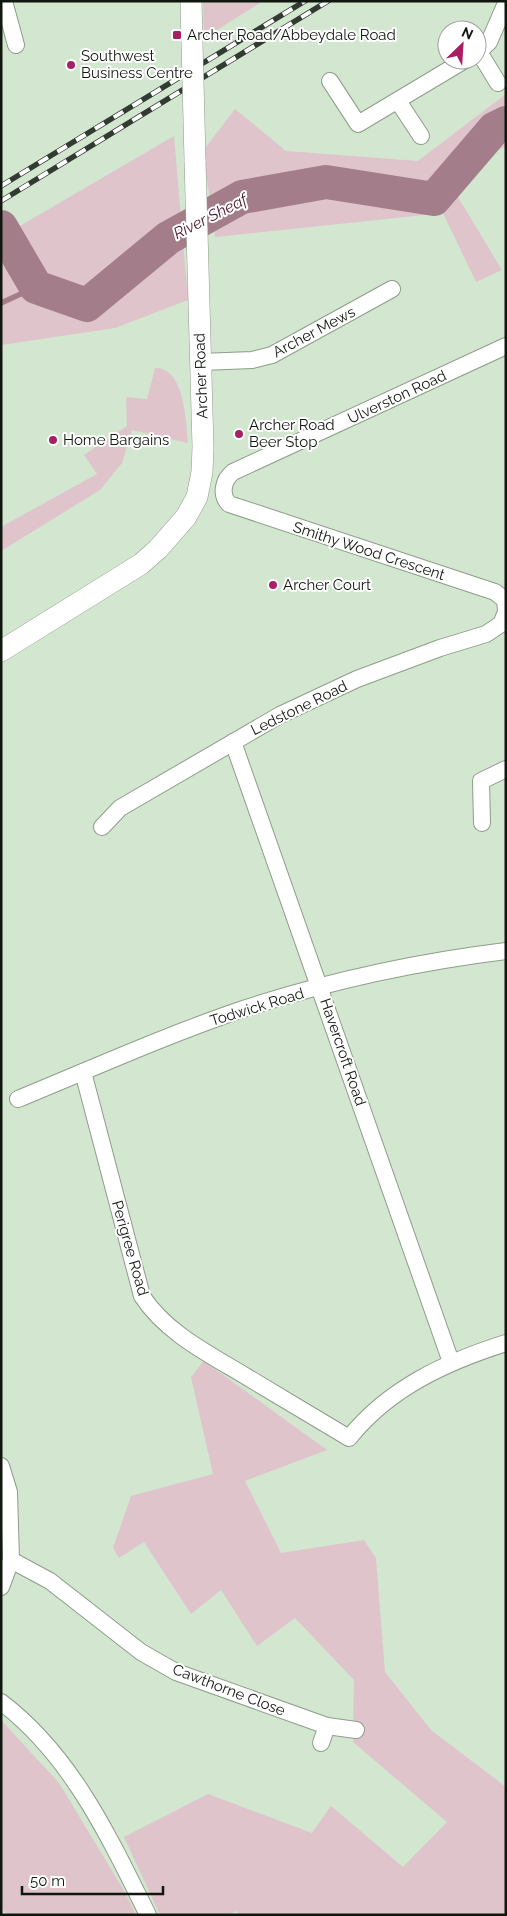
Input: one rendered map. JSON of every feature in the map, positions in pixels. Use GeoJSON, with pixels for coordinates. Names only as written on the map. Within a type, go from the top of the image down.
{"type":"FeatureCollection","features":[{"type":"Feature","properties":{"kind":"street"},"geometry":{"type":"LineString","coordinates":[[4,1],[5,23],[16,45]]}},
{"type":"Feature","properties":{"kind":"street","name":"Archer Road"},"geometry":{"type":"LineString","coordinates":[[1,651],[141,564],[158,550],[186,517],[197,496],[202,472],[201,362],[190,1]]}},
{"type":"Feature","properties":{"kind":"street"},"geometry":{"type":"LineString","coordinates":[[487,41],[492,36],[506,3]]}},
{"type":"Feature","properties":{"kind":"street"},"geometry":{"type":"LineString","coordinates":[[330,81],[358,124],[449,70]]}},
{"type":"Feature","properties":{"kind":"street"},"geometry":{"type":"LineString","coordinates":[[487,70],[498,83]]}},
{"type":"Feature","properties":{"kind":"street"},"geometry":{"type":"LineString","coordinates":[[398,101],[420,136]]}},
{"type":"Feature","properties":{"kind":"street","name":"Archer Mews"},"geometry":{"type":"LineString","coordinates":[[201,362],[252,360],[272,355],[392,289]]}},
{"type":"Feature","properties":{"kind":"street","name":"Ulverston Road"},"geometry":{"type":"LineString","coordinates":[[225,499],[226,481],[233,472],[506,346]]}},
{"type":"Feature","properties":{"kind":"street","name":"Smithy Wood Crescent"},"geometry":{"type":"LineString","coordinates":[[225,499],[229,504],[269,518],[496,592],[505,600],[506,611]]}},
{"type":"Feature","properties":{"kind":"street","name":"Ledstone Road"},"geometry":{"type":"LineString","coordinates":[[102,827],[120,808],[280,715],[357,679],[440,648],[486,634],[501,624],[506,611]]}},
{"type":"Feature","properties":{"kind":"street","name":"Havercroft Road"},"geometry":{"type":"LineString","coordinates":[[233,742],[321,987],[451,1362]]}},
{"type":"Feature","properties":{"kind":"street"},"geometry":{"type":"LineString","coordinates":[[482,823],[482,781],[506,769]]}},
{"type":"Feature","properties":{"kind":"street","name":"Todwick Road"},"geometry":{"type":"LineString","coordinates":[[18,1099],[155,1041],[244,1009],[321,987],[421,963],[506,951]]}},
{"type":"Feature","properties":{"kind":"street","name":"Perigree Road"},"geometry":{"type":"LineString","coordinates":[[83,1072],[142,1296],[153,1313],[168,1326],[212,1356],[349,1438],[374,1410],[396,1393],[451,1362]]}},
{"type":"Feature","properties":{"kind":"street"},"geometry":{"type":"LineString","coordinates":[[451,1362],[506,1343]]}},
{"type":"Feature","properties":{"kind":"street"},"geometry":{"type":"LineString","coordinates":[[1,1466],[9,1492],[11,1560],[1,1588]]}},
{"type":"Feature","properties":{"kind":"street","name":"Cawthorne Close"},"geometry":{"type":"LineString","coordinates":[[11,1560],[50,1581],[141,1652],[176,1672],[328,1726],[356,1730]]}},
{"type":"Feature","properties":{"kind":"street"},"geometry":{"type":"LineString","coordinates":[[1,1702],[32,1728],[64,1764],[94,1809],[148,1915]]}},
{"type":"Feature","properties":{"kind":"street"},"geometry":{"type":"LineString","coordinates":[[321,1743],[328,1726]]}},
{"type":"Feature","properties":{"kind":"shaded area"},"geometry":{"type":"Polygon","coordinates":[[[203,1],[263,1],[204,38],[203,1]]]}},
{"type":"Feature","properties":{"kind":"shaded area"},"geometry":{"type":"Polygon","coordinates":[[[506,94],[506,146],[475,162],[453,189],[502,270],[476,282],[443,213],[215,237],[203,151],[235,109],[286,151],[418,161],[506,94]]]}},
{"type":"Feature","properties":{"kind":"shaded area"},"geometry":{"type":"Polygon","coordinates":[[[174,136],[188,300],[115,328],[1,345],[1,237],[174,136]]]}},
{"type":"Feature","properties":{"kind":"shaded area"},"geometry":{"type":"Polygon","coordinates":[[[155,368],[165,370],[173,376],[178,386],[185,410],[188,443],[132,430],[122,463],[100,490],[1,551],[1,527],[97,474],[84,455],[127,426],[126,397],[147,399],[155,368]]]}},
{"type":"Feature","properties":{"kind":"shaded area"},"geometry":{"type":"Polygon","coordinates":[[[204,1361],[327,1450],[245,1481],[281,1553],[364,1540],[376,1558],[385,1672],[431,1730],[506,1787],[506,1915],[239,1915],[237,1911],[227,1915],[160,1915],[124,1837],[208,1794],[312,1833],[331,1806],[403,1867],[447,1822],[353,1742],[354,1680],[295,1618],[257,1646],[221,1590],[191,1614],[144,1542],[119,1558],[113,1548],[131,1496],[213,1474],[191,1377],[204,1361]]]}},
{"type":"Feature","properties":{"kind":"shaded area"},"geometry":{"type":"Polygon","coordinates":[[[1,1720],[59,1783],[126,1894],[136,1915],[10,1915],[1,1910],[1,1720]]]}},
{"type":"Feature","properties":{"kind":"waterway","name":"River Sheaf"},"geometry":{"type":"LineString","coordinates":[[1,227],[36,287],[87,305],[168,238],[242,197],[326,182],[434,199],[494,129],[506,123]]}},
{"type":"Feature","properties":{"kind":"waterway"},"geometry":{"type":"LineString","coordinates":[[1,303],[36,287]]}},
{"type":"Feature","properties":{"kind":"railway"},"geometry":{"type":"LineString","coordinates":[[1,186],[305,1]]}},
{"type":"Feature","properties":{"kind":"railway"},"geometry":{"type":"LineString","coordinates":[[1,201],[328,1]]}},
{"type":"Feature","properties":{"kind":"place","name":"Archer Road/Abbeydale Road"},"geometry":{"type":"Point","coordinates":[177,35]}},
{"type":"Feature","properties":{"kind":"place","name":"Southwest Business Centre"},"geometry":{"type":"Point","coordinates":[71,65]}},
{"type":"Feature","properties":{"kind":"place","name":"Archer Road Beer Stop"},"geometry":{"type":"Point","coordinates":[239,434]}},
{"type":"Feature","properties":{"kind":"place","name":"Home Bargains"},"geometry":{"type":"Point","coordinates":[53,440]}},
{"type":"Feature","properties":{"kind":"place","name":"Archer Court"},"geometry":{"type":"Point","coordinates":[273,585]}}]}
